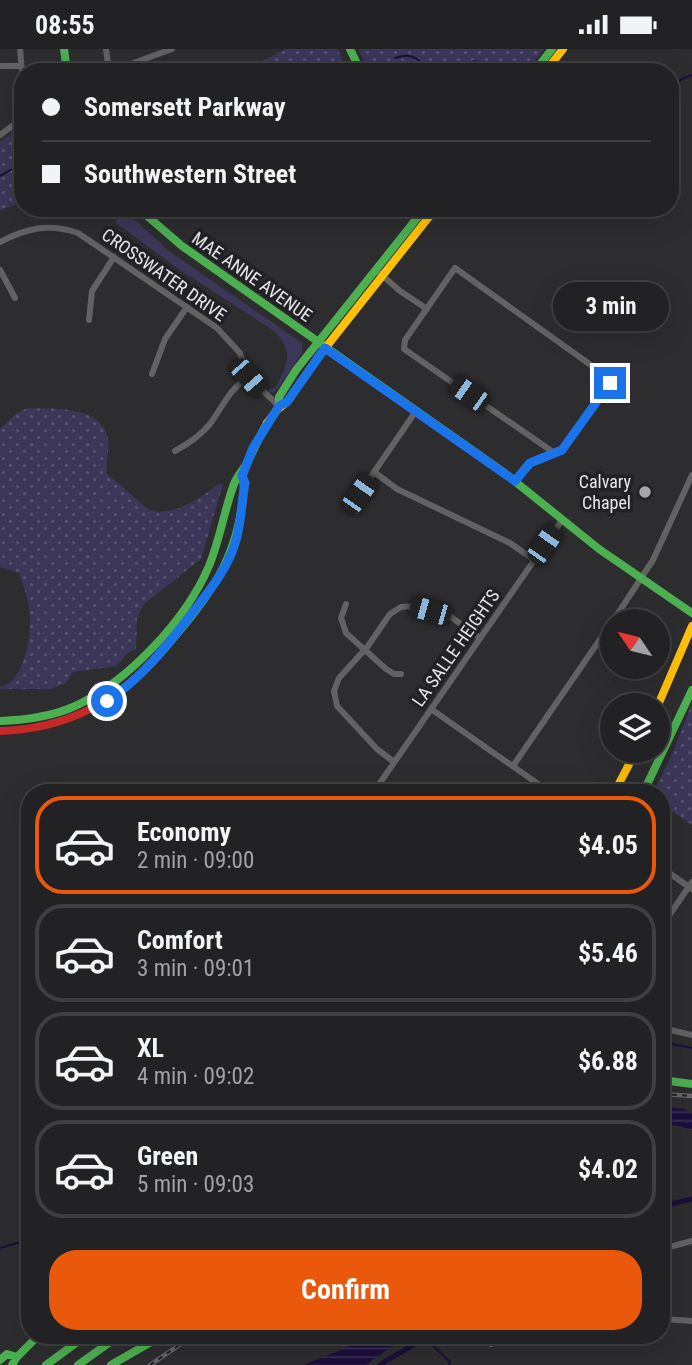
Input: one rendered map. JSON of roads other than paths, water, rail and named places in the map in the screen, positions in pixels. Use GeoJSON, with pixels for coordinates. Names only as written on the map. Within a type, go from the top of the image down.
{"type":"FeatureCollection","features":[{"type":"Feature","properties":{"kind":"main road"},"geometry":{"type":"LineString","coordinates":[[541,63],[552,49]]}},
{"type":"Feature","properties":{"kind":"main road"},"geometry":{"type":"LineString","coordinates":[[552,63],[563,49]]}},
{"type":"Feature","properties":{"kind":"main road","name":"MAE ANNE AVENUE"},"geometry":{"type":"LineString","coordinates":[[147,217],[166,235],[515,481],[562,520],[692,613]]}},
{"type":"Feature","properties":{"kind":"main road"},"geometry":{"type":"LineString","coordinates":[[0,721],[39,718],[74,707],[107,690],[139,663],[180,613],[203,578],[214,554],[235,481],[242,476],[253,448],[279,406],[287,402],[321,345],[419,217]]}},
{"type":"Feature","properties":{"kind":"main road"},"geometry":{"type":"LineString","coordinates":[[379,272],[428,217]]}},
{"type":"Feature","properties":{"kind":"main road"},"geometry":{"type":"LineString","coordinates":[[0,731],[40,727],[87,712],[117,694],[149,667],[225,567],[240,522],[245,483],[242,476]]}},
{"type":"Feature","properties":{"kind":"main road"},"geometry":{"type":"LineString","coordinates":[[663,693],[690,629]]}},
{"type":"Feature","properties":{"kind":"main road"},"geometry":{"type":"LineString","coordinates":[[647,784],[692,690]]}},
{"type":"Feature","properties":{"kind":"main road"},"geometry":{"type":"LineString","coordinates":[[619,784],[630,763]]}},
{"type":"Feature","properties":{"kind":"main road"},"geometry":{"type":"LineString","coordinates":[[670,1081],[692,1084]]}},
{"type":"Feature","properties":{"kind":"main road"},"geometry":{"type":"LineString","coordinates":[[0,1360],[7,1354],[15,1361],[31,1344]]}},
{"type":"Feature","properties":{"kind":"main road"},"geometry":{"type":"LineString","coordinates":[[46,1365],[75,1344]]}},
{"type":"Feature","properties":{"kind":"main road"},"geometry":{"type":"LineString","coordinates":[[78,1365],[107,1344]]}},
{"type":"Feature","properties":{"kind":"main road"},"geometry":{"type":"LineString","coordinates":[[111,1365],[146,1344]]}},
{"type":"Feature","properties":{"kind":"street"},"geometry":{"type":"LineString","coordinates":[[134,63],[172,49]]}},
{"type":"Feature","properties":{"kind":"street","name":"CROSSWATER DRIVE"},"geometry":{"type":"LineString","coordinates":[[0,242],[28,229],[58,227],[78,233],[228,337],[240,353],[248,377],[279,406]]}},
{"type":"Feature","properties":{"kind":"street"},"geometry":{"type":"LineString","coordinates":[[89,320],[92,291],[114,257]]}},
{"type":"Feature","properties":{"kind":"street"},"geometry":{"type":"LineString","coordinates":[[515,481],[530,463],[562,450],[607,388],[609,378],[455,268],[403,344],[408,352],[553,452]]}},
{"type":"Feature","properties":{"kind":"street"},"geometry":{"type":"LineString","coordinates":[[0,270],[16,298]]}},
{"type":"Feature","properties":{"kind":"street"},"geometry":{"type":"LineString","coordinates":[[379,272],[427,309]]}},
{"type":"Feature","properties":{"kind":"street"},"geometry":{"type":"LineString","coordinates":[[152,374],[165,339],[187,307]]}},
{"type":"Feature","properties":{"kind":"street"},"geometry":{"type":"LineString","coordinates":[[175,451],[201,433],[226,396],[248,377]]}},
{"type":"Feature","properties":{"kind":"street"},"geometry":{"type":"LineString","coordinates":[[356,511],[357,498],[416,411]]}},
{"type":"Feature","properties":{"kind":"street"},"geometry":{"type":"LineString","coordinates":[[374,472],[397,489],[510,543],[534,560]]}},
{"type":"Feature","properties":{"kind":"street"},"geometry":{"type":"LineString","coordinates":[[622,609],[657,553],[692,475]]}},
{"type":"Feature","properties":{"kind":"street","name":"LA SALLE HEIGHTS"},"geometry":{"type":"LineString","coordinates":[[379,784],[562,520]]}},
{"type":"Feature","properties":{"kind":"street"},"geometry":{"type":"LineString","coordinates":[[346,604],[342,615],[343,627],[390,672],[401,674]]}},
{"type":"Feature","properties":{"kind":"street"},"geometry":{"type":"LineString","coordinates":[[394,762],[369,742],[335,701],[336,682],[365,650],[393,611],[405,606],[451,617],[481,638]]}},
{"type":"Feature","properties":{"kind":"street"},"geometry":{"type":"LineString","coordinates":[[513,766],[600,641]]}},
{"type":"Feature","properties":{"kind":"street"},"geometry":{"type":"LineString","coordinates":[[431,709],[538,784]]}},
{"type":"Feature","properties":{"kind":"street"},"geometry":{"type":"LineString","coordinates":[[670,873],[691,886],[670,915]]}},
{"type":"Feature","properties":{"kind":"street"},"geometry":{"type":"LineString","coordinates":[[670,1030],[692,1035]]}},
{"type":"Feature","properties":{"kind":"street"},"geometry":{"type":"LineString","coordinates":[[670,1247],[692,1241]]}},
{"type":"Feature","properties":{"kind":"street"},"geometry":{"type":"LineString","coordinates":[[670,1320],[692,1321]]}},
{"type":"Feature","properties":{"kind":"waterway"},"geometry":{"type":"LineString","coordinates":[[395,58],[409,56],[422,63]]}},
{"type":"Feature","properties":{"kind":"waterway"},"geometry":{"type":"LineString","coordinates":[[467,63],[479,63]]}},
{"type":"Feature","properties":{"kind":"waterway"},"geometry":{"type":"LineString","coordinates":[[679,81],[692,75]]}},
{"type":"Feature","properties":{"kind":"waterway"},"geometry":{"type":"LineString","coordinates":[[0,176],[14,168]]}},
{"type":"Feature","properties":{"kind":"waterway"},"geometry":{"type":"LineString","coordinates":[[670,1044],[692,1048]]}},
{"type":"Feature","properties":{"kind":"waterway"},"geometry":{"type":"LineString","coordinates":[[670,1204],[692,1199]]}},
{"type":"Feature","properties":{"kind":"waterway"},"geometry":{"type":"LineString","coordinates":[[0,1248],[21,1242]]}},
{"type":"Feature","properties":{"kind":"waterway"},"geometry":{"type":"LineString","coordinates":[[380,1365],[413,1344]]}},
{"type":"Feature","properties":{"kind":"waterway"},"geometry":{"type":"LineString","coordinates":[[431,1344],[450,1362],[449,1365]]}},
{"type":"Feature","properties":{"kind":"railway"},"geometry":{"type":"LineString","coordinates":[[670,1095],[692,1096]]}},
{"type":"Feature","properties":{"kind":"railway"},"geometry":{"type":"LineString","coordinates":[[150,1365],[181,1344]]}},
{"type":"Feature","properties":{"kind":"place","name":"Calvary Chapel"},"geometry":{"type":"Point","coordinates":[645,492]}}]}
